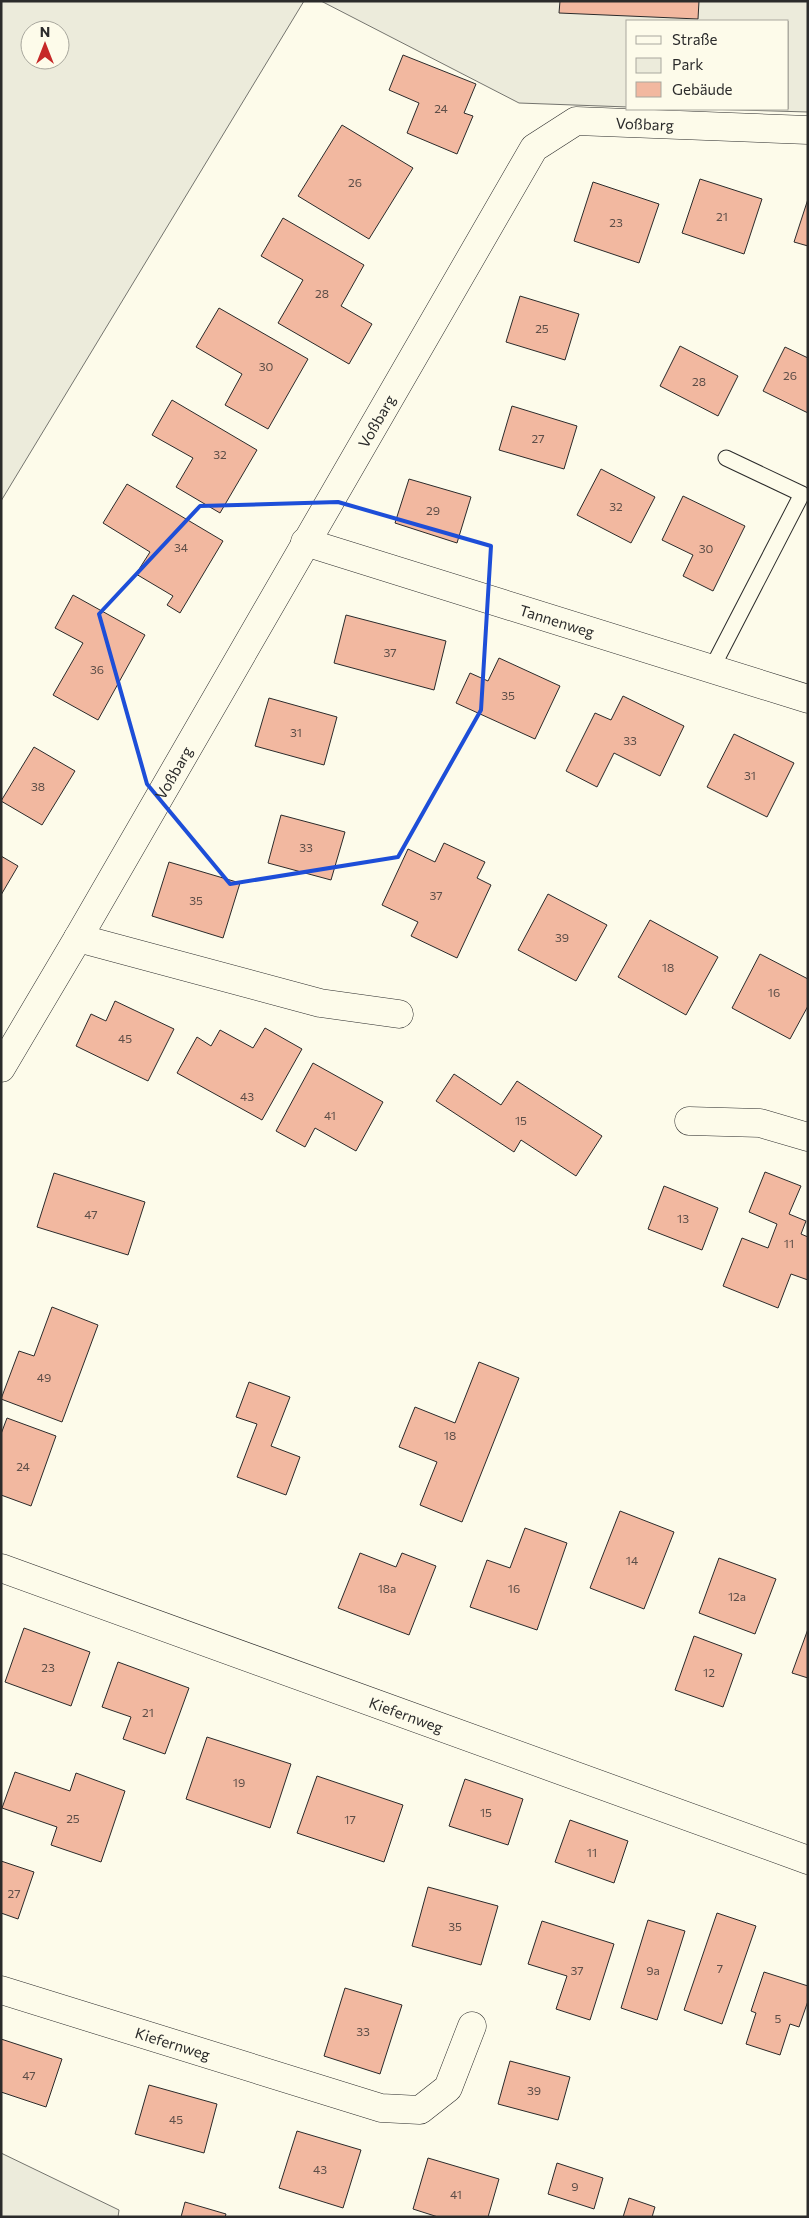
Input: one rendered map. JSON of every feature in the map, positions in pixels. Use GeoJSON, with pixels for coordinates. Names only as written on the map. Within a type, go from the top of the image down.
{"type":"FeatureCollection","features":[{"type":"Feature","properties":{"kind":"street","name":"Voßbarg"},"geometry":{"type":"LineString","coordinates":[[1,1068],[534,148],[576,121],[808,130]]}},
{"type":"Feature","properties":{"kind":"street","name":"Tannenweg"},"geometry":{"type":"LineString","coordinates":[[305,542],[808,699]]}},
{"type":"Feature","properties":{"kind":"street"},"geometry":{"type":"LineString","coordinates":[[78,938],[320,1003],[399,1014]]}},
{"type":"Feature","properties":{"kind":"street"},"geometry":{"type":"LineString","coordinates":[[689,1121],[760,1123],[808,1137]]}},
{"type":"Feature","properties":{"kind":"street","name":"Kiefernweg"},"geometry":{"type":"LineString","coordinates":[[3,1572],[808,1860]]}},
{"type":"Feature","properties":{"kind":"street","name":"Kiefernweg"},"geometry":{"type":"LineString","coordinates":[[1,1990],[381,2108],[420,2110],[448,2088],[472,2026]]}},
{"type":"Feature","properties":{"kind":"lane"},"geometry":{"type":"LineString","coordinates":[[711,670],[802,494],[726,458]]}},
{"type":"Feature","properties":{"kind":"highlighted area"},"geometry":{"type":"Polygon","coordinates":[[[338,502],[491,546],[481,710],[398,857],[230,884],[147,784],[99,614],[200,506],[338,502]]]}},
{"type":"Feature","properties":{"kind":"green space"},"geometry":{"type":"Polygon","coordinates":[[[1,1],[304,1],[1,501],[1,1]]]}},
{"type":"Feature","properties":{"kind":"green space"},"geometry":{"type":"Polygon","coordinates":[[[321,1],[808,1],[808,112],[739,110],[789,110],[789,20],[626,20],[626,107],[519,103],[321,1]]]}},
{"type":"Feature","properties":{"kind":"green space"},"geometry":{"type":"Polygon","coordinates":[[[1,2153],[119,2210],[118,2217],[1,2217],[1,2153]]]}},
{"type":"Feature","properties":{"kind":"building"},"geometry":{"type":"Polygon","coordinates":[[[560,1],[699,1],[698,19],[559,13],[560,1]]]}},
{"type":"Feature","properties":{"kind":"building"},"geometry":{"type":"Polygon","coordinates":[[[403,55],[476,84],[464,113],[473,116],[457,154],[407,133],[419,103],[389,90],[403,55]]]}},
{"type":"Feature","properties":{"kind":"building"},"geometry":{"type":"Polygon","coordinates":[[[342,125],[413,168],[369,239],[298,196],[342,125]]]}},
{"type":"Feature","properties":{"kind":"building"},"geometry":{"type":"Polygon","coordinates":[[[700,179],[762,199],[744,254],[682,233],[700,179]]]}},
{"type":"Feature","properties":{"kind":"building"},"geometry":{"type":"Polygon","coordinates":[[[593,182],[659,204],[639,263],[574,241],[593,182]]]}},
{"type":"Feature","properties":{"kind":"building"},"geometry":{"type":"Polygon","coordinates":[[[808,199],[808,246],[794,242],[808,199]]]}},
{"type":"Feature","properties":{"kind":"building"},"geometry":{"type":"Polygon","coordinates":[[[283,218],[364,265],[341,306],[372,324],[349,364],[278,323],[303,280],[261,256],[283,218]]]}},
{"type":"Feature","properties":{"kind":"building"},"geometry":{"type":"Polygon","coordinates":[[[520,296],[579,314],[565,360],[506,342],[520,296]]]}},
{"type":"Feature","properties":{"kind":"building"},"geometry":{"type":"Polygon","coordinates":[[[219,308],[308,359],[268,429],[225,405],[242,374],[196,347],[219,308]]]}},
{"type":"Feature","properties":{"kind":"building"},"geometry":{"type":"Polygon","coordinates":[[[680,346],[738,376],[718,416],[660,386],[680,346]]]}},
{"type":"Feature","properties":{"kind":"building"},"geometry":{"type":"Polygon","coordinates":[[[785,347],[808,358],[808,413],[763,391],[785,347]]]}},
{"type":"Feature","properties":{"kind":"building"},"geometry":{"type":"Polygon","coordinates":[[[172,400],[257,450],[220,513],[176,487],[193,458],[152,435],[172,400]]]}},
{"type":"Feature","properties":{"kind":"building"},"geometry":{"type":"Polygon","coordinates":[[[512,406],[577,426],[564,469],[499,450],[512,406]]]}},
{"type":"Feature","properties":{"kind":"building"},"geometry":{"type":"Polygon","coordinates":[[[601,469],[655,497],[631,543],[577,515],[601,469]]]}},
{"type":"Feature","properties":{"kind":"building"},"geometry":{"type":"Polygon","coordinates":[[[409,479],[471,497],[457,543],[395,523],[409,479]]]}},
{"type":"Feature","properties":{"kind":"building"},"geometry":{"type":"Polygon","coordinates":[[[127,484],[223,541],[180,613],[167,605],[173,596],[136,574],[150,552],[103,523],[127,484]]]}},
{"type":"Feature","properties":{"kind":"building"},"geometry":{"type":"Polygon","coordinates":[[[683,496],[745,526],[713,591],[683,576],[693,555],[662,540],[683,496]]]}},
{"type":"Feature","properties":{"kind":"building"},"geometry":{"type":"Polygon","coordinates":[[[73,595],[145,635],[98,720],[53,695],[83,643],[55,628],[73,595]]]}},
{"type":"Feature","properties":{"kind":"building"},"geometry":{"type":"Polygon","coordinates":[[[346,615],[446,641],[434,690],[334,663],[346,615]]]}},
{"type":"Feature","properties":{"kind":"building"},"geometry":{"type":"Polygon","coordinates":[[[499,658],[560,686],[535,739],[456,703],[470,673],[488,681],[499,658]]]}},
{"type":"Feature","properties":{"kind":"building"},"geometry":{"type":"Polygon","coordinates":[[[623,696],[684,726],[660,776],[614,753],[597,787],[566,771],[595,713],[611,720],[623,696]]]}},
{"type":"Feature","properties":{"kind":"building"},"geometry":{"type":"Polygon","coordinates":[[[269,698],[337,717],[324,765],[255,746],[269,698]]]}},
{"type":"Feature","properties":{"kind":"building"},"geometry":{"type":"Polygon","coordinates":[[[734,734],[794,763],[767,817],[707,787],[734,734]]]}},
{"type":"Feature","properties":{"kind":"building"},"geometry":{"type":"Polygon","coordinates":[[[34,747],[75,771],[42,825],[1,801],[34,747]]]}},
{"type":"Feature","properties":{"kind":"building"},"geometry":{"type":"Polygon","coordinates":[[[281,815],[345,832],[331,880],[268,863],[281,815]]]}},
{"type":"Feature","properties":{"kind":"building"},"geometry":{"type":"Polygon","coordinates":[[[444,843],[485,862],[477,878],[491,885],[457,958],[411,936],[418,922],[382,905],[408,849],[435,862],[444,843]]]}},
{"type":"Feature","properties":{"kind":"building"},"geometry":{"type":"Polygon","coordinates":[[[1,856],[18,866],[1,895],[1,856]]]}},
{"type":"Feature","properties":{"kind":"building"},"geometry":{"type":"Polygon","coordinates":[[[169,862],[240,883],[223,938],[152,916],[169,862]]]}},
{"type":"Feature","properties":{"kind":"building"},"geometry":{"type":"Polygon","coordinates":[[[548,894],[607,925],[576,981],[518,950],[548,894]]]}},
{"type":"Feature","properties":{"kind":"building"},"geometry":{"type":"Polygon","coordinates":[[[650,920],[718,957],[686,1015],[618,977],[650,920]]]}},
{"type":"Feature","properties":{"kind":"building"},"geometry":{"type":"Polygon","coordinates":[[[760,954],[808,979],[808,1006],[790,1039],[732,1008],[760,954]]]}},
{"type":"Feature","properties":{"kind":"building"},"geometry":{"type":"Polygon","coordinates":[[[115,1001],[174,1029],[148,1081],[76,1046],[91,1014],[106,1021],[115,1001]]]}},
{"type":"Feature","properties":{"kind":"building"},"geometry":{"type":"Polygon","coordinates":[[[265,1028],[302,1049],[262,1120],[177,1073],[197,1037],[211,1046],[220,1030],[253,1048],[265,1028]]]}},
{"type":"Feature","properties":{"kind":"building"},"geometry":{"type":"Polygon","coordinates":[[[313,1063],[383,1102],[356,1151],[315,1128],[305,1147],[276,1131],[313,1063]]]}},
{"type":"Feature","properties":{"kind":"building"},"geometry":{"type":"Polygon","coordinates":[[[454,1074],[501,1105],[517,1081],[602,1136],[576,1176],[521,1140],[514,1152],[436,1101],[454,1074]]]}},
{"type":"Feature","properties":{"kind":"building"},"geometry":{"type":"Polygon","coordinates":[[[765,1172],[801,1186],[789,1214],[806,1221],[801,1234],[808,1237],[808,1280],[791,1274],[778,1308],[723,1286],[742,1238],[768,1248],[777,1224],[749,1212],[765,1172]]]}},
{"type":"Feature","properties":{"kind":"building"},"geometry":{"type":"Polygon","coordinates":[[[54,1173],[145,1202],[128,1255],[37,1227],[54,1173]]]}},
{"type":"Feature","properties":{"kind":"building"},"geometry":{"type":"Polygon","coordinates":[[[664,1186],[718,1208],[702,1250],[648,1229],[664,1186]]]}},
{"type":"Feature","properties":{"kind":"building"},"geometry":{"type":"Polygon","coordinates":[[[52,1307],[98,1325],[62,1422],[1,1399],[19,1351],[34,1356],[52,1307]]]}},
{"type":"Feature","properties":{"kind":"building"},"geometry":{"type":"Polygon","coordinates":[[[479,1362],[519,1378],[462,1522],[420,1505],[437,1462],[399,1447],[415,1407],[455,1423],[479,1362]]]}},
{"type":"Feature","properties":{"kind":"building"},"geometry":{"type":"Polygon","coordinates":[[[249,1382],[290,1397],[271,1446],[300,1457],[286,1495],[237,1477],[257,1424],[236,1417],[249,1382]]]}},
{"type":"Feature","properties":{"kind":"building"},"geometry":{"type":"Polygon","coordinates":[[[7,1418],[56,1436],[31,1506],[1,1495],[1,1434],[7,1418]]]}},
{"type":"Feature","properties":{"kind":"building"},"geometry":{"type":"Polygon","coordinates":[[[620,1511],[674,1532],[644,1609],[590,1588],[620,1511]]]}},
{"type":"Feature","properties":{"kind":"building"},"geometry":{"type":"Polygon","coordinates":[[[525,1528],[567,1543],[537,1630],[470,1607],[487,1560],[510,1568],[525,1528]]]}},
{"type":"Feature","properties":{"kind":"building"},"geometry":{"type":"Polygon","coordinates":[[[360,1553],[396,1567],[402,1553],[436,1566],[409,1635],[338,1608],[360,1553]]]}},
{"type":"Feature","properties":{"kind":"building"},"geometry":{"type":"Polygon","coordinates":[[[719,1558],[776,1579],[755,1634],[699,1613],[719,1558]]]}},
{"type":"Feature","properties":{"kind":"building"},"geometry":{"type":"Polygon","coordinates":[[[24,1628],[90,1652],[71,1706],[5,1682],[24,1628]]]}},
{"type":"Feature","properties":{"kind":"building"},"geometry":{"type":"Polygon","coordinates":[[[808,1629],[808,1678],[792,1673],[808,1629]]]}},
{"type":"Feature","properties":{"kind":"building"},"geometry":{"type":"Polygon","coordinates":[[[694,1636],[742,1654],[723,1707],[675,1690],[694,1636]]]}},
{"type":"Feature","properties":{"kind":"building"},"geometry":{"type":"Polygon","coordinates":[[[118,1662],[189,1688],[165,1754],[123,1739],[131,1717],[102,1707],[118,1662]]]}},
{"type":"Feature","properties":{"kind":"building"},"geometry":{"type":"Polygon","coordinates":[[[207,1737],[291,1764],[270,1828],[186,1799],[207,1737]]]}},
{"type":"Feature","properties":{"kind":"building"},"geometry":{"type":"Polygon","coordinates":[[[15,1772],[70,1791],[76,1773],[125,1791],[101,1862],[51,1845],[57,1827],[2,1808],[15,1772]]]}},
{"type":"Feature","properties":{"kind":"building"},"geometry":{"type":"Polygon","coordinates":[[[317,1776],[403,1805],[384,1862],[297,1833],[317,1776]]]}},
{"type":"Feature","properties":{"kind":"building"},"geometry":{"type":"Polygon","coordinates":[[[465,1779],[523,1799],[508,1845],[449,1826],[465,1779]]]}},
{"type":"Feature","properties":{"kind":"building"},"geometry":{"type":"Polygon","coordinates":[[[570,1820],[628,1841],[614,1883],[555,1862],[570,1820]]]}},
{"type":"Feature","properties":{"kind":"building"},"geometry":{"type":"Polygon","coordinates":[[[1,1861],[34,1872],[18,1919],[1,1913],[1,1861]]]}},
{"type":"Feature","properties":{"kind":"building"},"geometry":{"type":"Polygon","coordinates":[[[428,1887],[498,1906],[481,1965],[412,1946],[428,1887]]]}},
{"type":"Feature","properties":{"kind":"building"},"geometry":{"type":"Polygon","coordinates":[[[717,1913],[756,1926],[722,2024],[684,2010],[717,1913]]]}},
{"type":"Feature","properties":{"kind":"building"},"geometry":{"type":"Polygon","coordinates":[[[648,1920],[685,1931],[657,2020],[621,2008],[648,1920]]]}},
{"type":"Feature","properties":{"kind":"building"},"geometry":{"type":"Polygon","coordinates":[[[542,1921],[614,1944],[590,2020],[556,2009],[567,1976],[528,1964],[542,1921]]]}},
{"type":"Feature","properties":{"kind":"building"},"geometry":{"type":"Polygon","coordinates":[[[764,1972],[808,1986],[808,2001],[799,2027],[790,2024],[780,2055],[746,2044],[756,2013],[751,2011],[764,1972]]]}},
{"type":"Feature","properties":{"kind":"building"},"geometry":{"type":"Polygon","coordinates":[[[345,1988],[402,2005],[380,2074],[324,2056],[345,1988]]]}},
{"type":"Feature","properties":{"kind":"building"},"geometry":{"type":"Polygon","coordinates":[[[1,2039],[62,2059],[46,2107],[1,2092],[1,2039]]]}},
{"type":"Feature","properties":{"kind":"building"},"geometry":{"type":"Polygon","coordinates":[[[510,2061],[570,2077],[558,2120],[498,2104],[510,2061]]]}},
{"type":"Feature","properties":{"kind":"building"},"geometry":{"type":"Polygon","coordinates":[[[149,2085],[217,2104],[204,2153],[135,2134],[149,2085]]]}},
{"type":"Feature","properties":{"kind":"building"},"geometry":{"type":"Polygon","coordinates":[[[297,2131],[361,2150],[343,2208],[279,2188],[297,2131]]]}},
{"type":"Feature","properties":{"kind":"building"},"geometry":{"type":"Polygon","coordinates":[[[428,2158],[499,2179],[488,2217],[438,2217],[413,2209],[428,2158]]]}},
{"type":"Feature","properties":{"kind":"building"},"geometry":{"type":"Polygon","coordinates":[[[557,2163],[603,2178],[594,2209],[548,2194],[557,2163]]]}},
{"type":"Feature","properties":{"kind":"building"},"geometry":{"type":"Polygon","coordinates":[[[629,2198],[655,2207],[652,2217],[623,2217],[629,2198]]]}},
{"type":"Feature","properties":{"kind":"building"},"geometry":{"type":"Polygon","coordinates":[[[185,2202],[226,2214],[225,2217],[181,2217],[185,2202]]]}}]}
